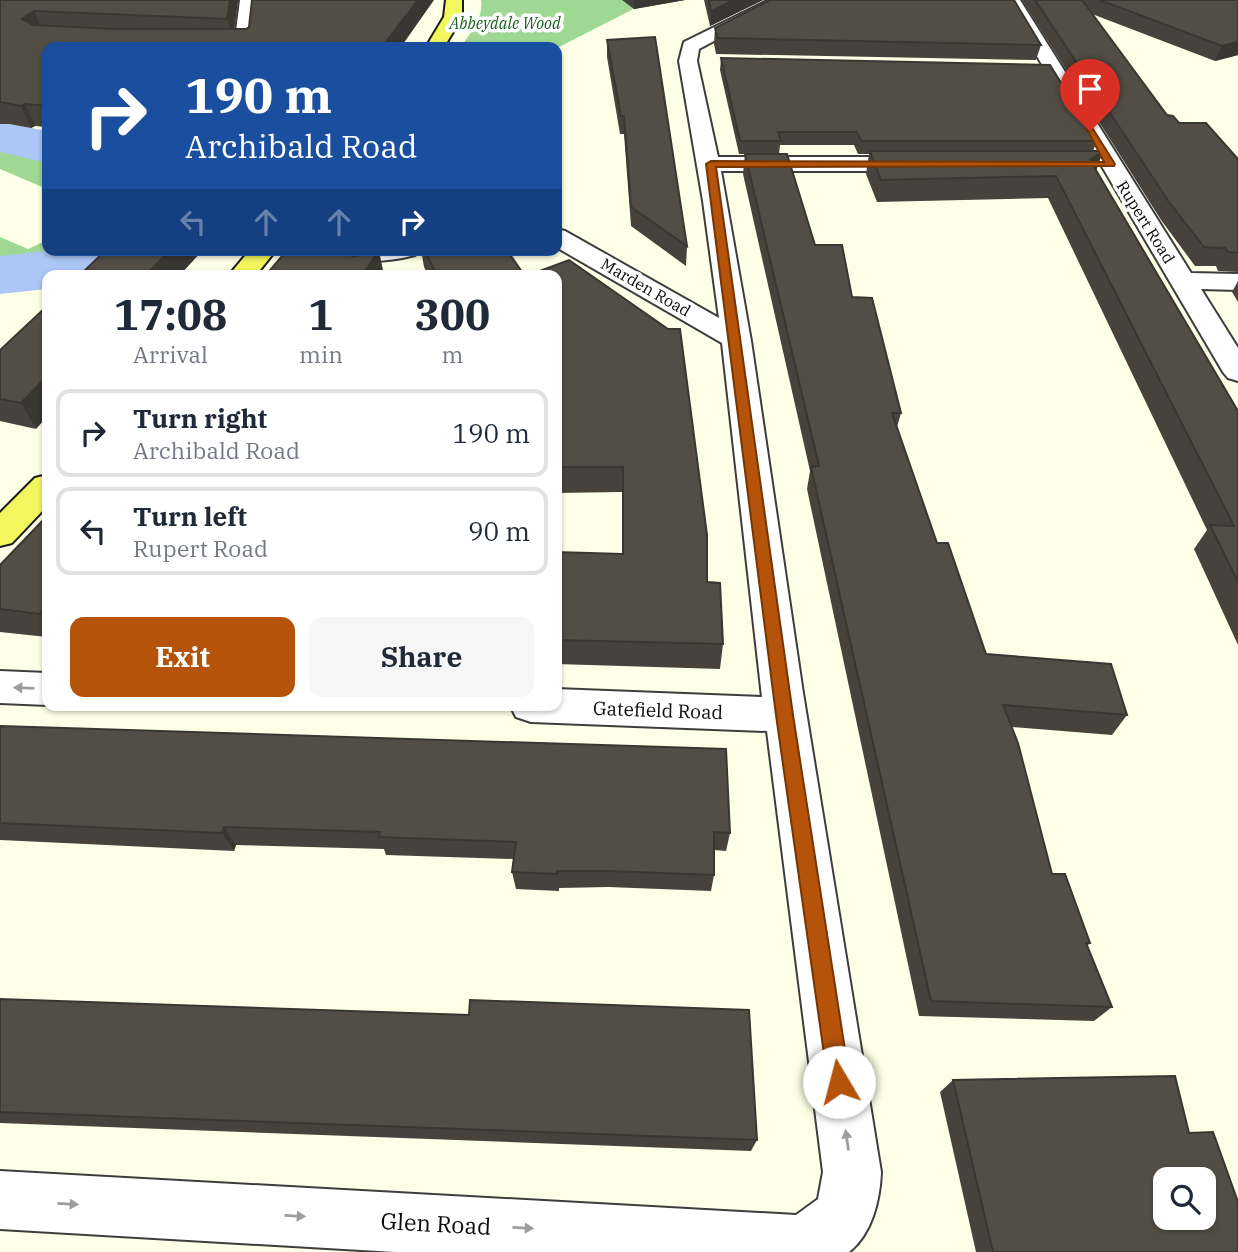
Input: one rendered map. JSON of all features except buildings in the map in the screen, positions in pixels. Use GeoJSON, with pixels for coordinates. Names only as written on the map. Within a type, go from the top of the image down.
{"type":"FeatureCollection","features":[{"type":"Feature","properties":{"kind":"main road"},"geometry":{"type":"LineString","coordinates":[[438,42],[453,17],[454,0]]}},
{"type":"Feature","properties":{"kind":"main road"},"geometry":{"type":"LineString","coordinates":[[246,270],[259,256]]}},
{"type":"Feature","properties":{"kind":"main road"},"geometry":{"type":"LineString","coordinates":[[0,534],[42,491]]}},
{"type":"Feature","properties":{"kind":"street"},"geometry":{"type":"LineString","coordinates":[[244,42],[248,0]]}},
{"type":"Feature","properties":{"kind":"street"},"geometry":{"type":"LineString","coordinates":[[782,0],[690,46],[711,164],[736,339],[785,715]]}},
{"type":"Feature","properties":{"kind":"street","name":"Rupert Road"},"geometry":{"type":"LineString","coordinates":[[1012,0],[1238,372]]}},
{"type":"Feature","properties":{"kind":"street"},"geometry":{"type":"LineString","coordinates":[[1025,69],[1053,69]]}},
{"type":"Feature","properties":{"kind":"street"},"geometry":{"type":"LineString","coordinates":[[711,164],[935,164]]}},
{"type":"Feature","properties":{"kind":"street"},"geometry":{"type":"LineString","coordinates":[[1083,164],[1110,164]]}},
{"type":"Feature","properties":{"kind":"street","name":"Marden Road"},"geometry":{"type":"LineString","coordinates":[[562,239],[736,339]]}},
{"type":"Feature","properties":{"kind":"street"},"geometry":{"type":"LineString","coordinates":[[1182,281],[1238,282]]}},
{"type":"Feature","properties":{"kind":"street"},"geometry":{"type":"LineString","coordinates":[[0,687],[42,688]]}},
{"type":"Feature","properties":{"kind":"street","name":"Gatefield Road"},"geometry":{"type":"LineString","coordinates":[[562,706],[785,715]]}},
{"type":"Feature","properties":{"kind":"street","name":"Glen Road"},"geometry":{"type":"LineString","coordinates":[[0,1200],[796,1245],[814,1240],[828,1232],[842,1216],[851,1199],[850,1159],[785,715]]}},
{"type":"Feature","properties":{"kind":"green space","name":"Abbeydale Wood"},"geometry":{"type":"Polygon","coordinates":[[[481,0],[651,0],[562,45],[562,42],[464,42],[478,19],[481,0]]]}},
{"type":"Feature","properties":{"kind":"green space"},"geometry":{"type":"Polygon","coordinates":[[[0,126],[31,128],[42,132],[42,187],[0,169],[0,126]]]}},
{"type":"Feature","properties":{"kind":"green space"},"geometry":{"type":"Polygon","coordinates":[[[0,237],[28,249],[42,242],[42,256],[126,256],[97,270],[42,270],[42,286],[0,293],[0,237]]]}},
{"type":"Feature","properties":{"kind":"waterway"},"geometry":{"type":"LineString","coordinates":[[0,137],[42,146]]}},
{"type":"Feature","properties":{"kind":"waterway"},"geometry":{"type":"LineString","coordinates":[[46,270],[82,266],[98,256]]}},
{"type":"Feature","properties":{"kind":"waterway"},"geometry":{"type":"LineString","coordinates":[[0,275],[42,270]]}},
{"type":"Feature","properties":{"kind":"route"},"geometry":{"type":"LineString","coordinates":[[839,1082],[785,715],[711,164],[1110,164],[1090,131]]}}]}
